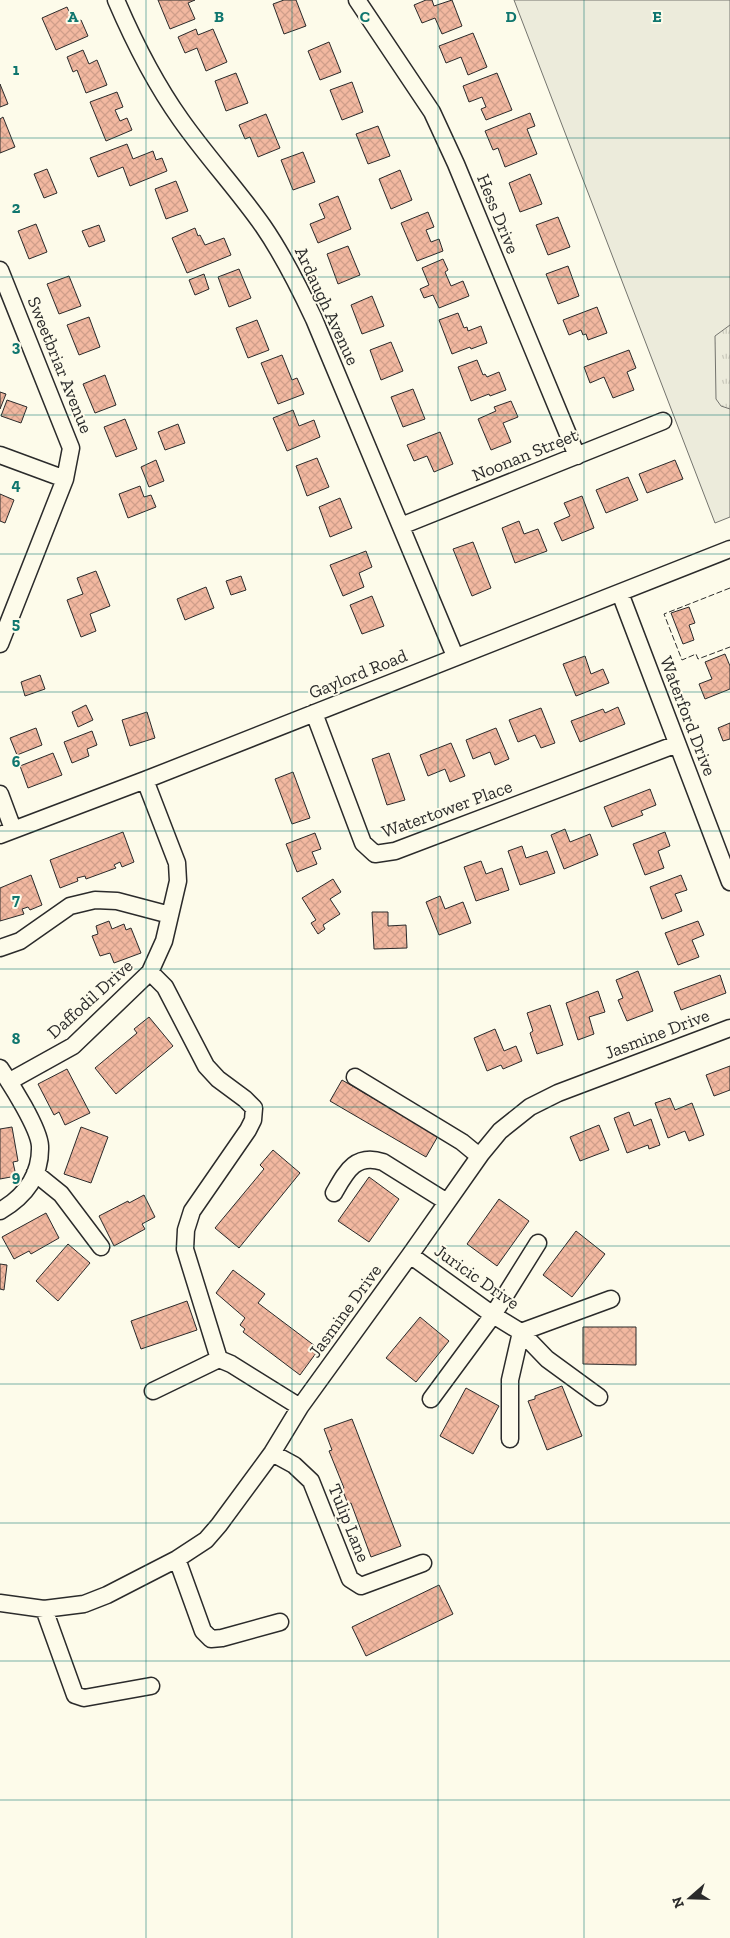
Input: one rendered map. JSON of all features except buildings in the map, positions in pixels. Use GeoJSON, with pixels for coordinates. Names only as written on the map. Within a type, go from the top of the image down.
{"type":"FeatureCollection","features":[{"type":"Feature","properties":{"kind":"street","name":"Ardaugh Avenue"},"geometry":{"type":"LineString","coordinates":[[116,0],[142,58],[181,121],[259,220],[292,274],[314,319],[455,656]]}},
{"type":"Feature","properties":{"kind":"street","name":"Hess Drive"},"geometry":{"type":"LineString","coordinates":[[357,0],[432,112],[456,164],[577,456]]}},
{"type":"Feature","properties":{"kind":"street","name":"Sweetbriar Avenue"},"geometry":{"type":"LineString","coordinates":[[0,270],[67,433],[71,448],[66,479],[0,644]]}},
{"type":"Feature","properties":{"kind":"street","name":"Noonan Street"},"geometry":{"type":"LineString","coordinates":[[401,526],[663,421]]}},
{"type":"Feature","properties":{"kind":"street"},"geometry":{"type":"LineString","coordinates":[[0,455],[66,479]]}},
{"type":"Feature","properties":{"kind":"street","name":"Gaylord Road"},"geometry":{"type":"LineString","coordinates":[[7,832],[145,780],[730,549]]}},
{"type":"Feature","properties":{"kind":"street","name":"Waterford Drive"},"geometry":{"type":"LineString","coordinates":[[620,593],[730,882]]}},
{"type":"Feature","properties":{"kind":"street","name":"Watertower Place"},"geometry":{"type":"LineString","coordinates":[[314,713],[363,843],[375,854],[395,851],[677,744]]}},
{"type":"Feature","properties":{"kind":"street","name":"Daffodil Drive"},"geometry":{"type":"LineString","coordinates":[[5,1075],[73,1046],[150,972],[164,941],[178,881],[177,863],[145,780]]}},
{"type":"Feature","properties":{"kind":"street"},"geometry":{"type":"LineString","coordinates":[[0,794],[7,832]]}},
{"type":"Feature","properties":{"kind":"street"},"geometry":{"type":"LineString","coordinates":[[0,948],[20,941],[70,906],[95,900],[117,900],[170,915]]}},
{"type":"Feature","properties":{"kind":"street"},"geometry":{"type":"LineString","coordinates":[[150,972],[166,987],[206,1066],[218,1079],[254,1108],[253,1120],[248,1130],[192,1211],[186,1230],[184,1249],[219,1360]]}},
{"type":"Feature","properties":{"kind":"street","name":"Jasmine Drive"},"geometry":{"type":"LineString","coordinates":[[0,1603],[44,1609],[84,1604],[107,1595],[177,1560],[206,1540],[219,1526],[272,1453],[300,1407],[479,1156],[500,1131],[530,1107],[558,1093],[730,1028]]}},
{"type":"Feature","properties":{"kind":"street"},"geometry":{"type":"LineString","coordinates":[[0,1211],[9,1206],[28,1189],[35,1173],[40,1145],[32,1123],[5,1075]]}},
{"type":"Feature","properties":{"kind":"street"},"geometry":{"type":"LineString","coordinates":[[354,1077],[462,1142],[479,1156]]}},
{"type":"Feature","properties":{"kind":"street"},"geometry":{"type":"LineString","coordinates":[[334,1193],[346,1172],[360,1160],[372,1159],[383,1162],[447,1202]]}},
{"type":"Feature","properties":{"kind":"street"},"geometry":{"type":"LineString","coordinates":[[35,1173],[61,1194],[101,1247]]}},
{"type":"Feature","properties":{"kind":"street"},"geometry":{"type":"LineString","coordinates":[[431,1399],[492,1315],[538,1243]]}},
{"type":"Feature","properties":{"kind":"street","name":"Juricic Drive"},"geometry":{"type":"LineString","coordinates":[[410,1255],[492,1315],[521,1332],[547,1359],[599,1397]]}},
{"type":"Feature","properties":{"kind":"street"},"geometry":{"type":"LineString","coordinates":[[510,1439],[510,1380],[521,1332],[610,1299]]}},
{"type":"Feature","properties":{"kind":"street"},"geometry":{"type":"LineString","coordinates":[[153,1391],[219,1360],[231,1364],[300,1407]]}},
{"type":"Feature","properties":{"kind":"street","name":"Tulip Lane"},"geometry":{"type":"LineString","coordinates":[[272,1453],[294,1465],[311,1481],[350,1579],[361,1586],[423,1563]]}},
{"type":"Feature","properties":{"kind":"street"},"geometry":{"type":"LineString","coordinates":[[177,1560],[203,1631],[211,1639],[222,1638],[280,1622]]}},
{"type":"Feature","properties":{"kind":"street"},"geometry":{"type":"LineString","coordinates":[[44,1609],[75,1695],[84,1698],[151,1686]]}},
{"type":"Feature","properties":{"kind":"green space"},"geometry":{"type":"Polygon","coordinates":[[[514,0],[730,0],[730,517],[715,523],[514,0]]]}},
{"type":"Feature","properties":{"kind":"green space"},"geometry":{"type":"Polygon","coordinates":[[[730,325],[730,409],[721,406],[716,399],[715,336],[730,325]]]}},
{"type":"Feature","properties":{"kind":"fence"},"geometry":{"type":"LineString","coordinates":[[730,588],[664,614],[682,660],[696,654],[698,659],[730,647]]}}]}
